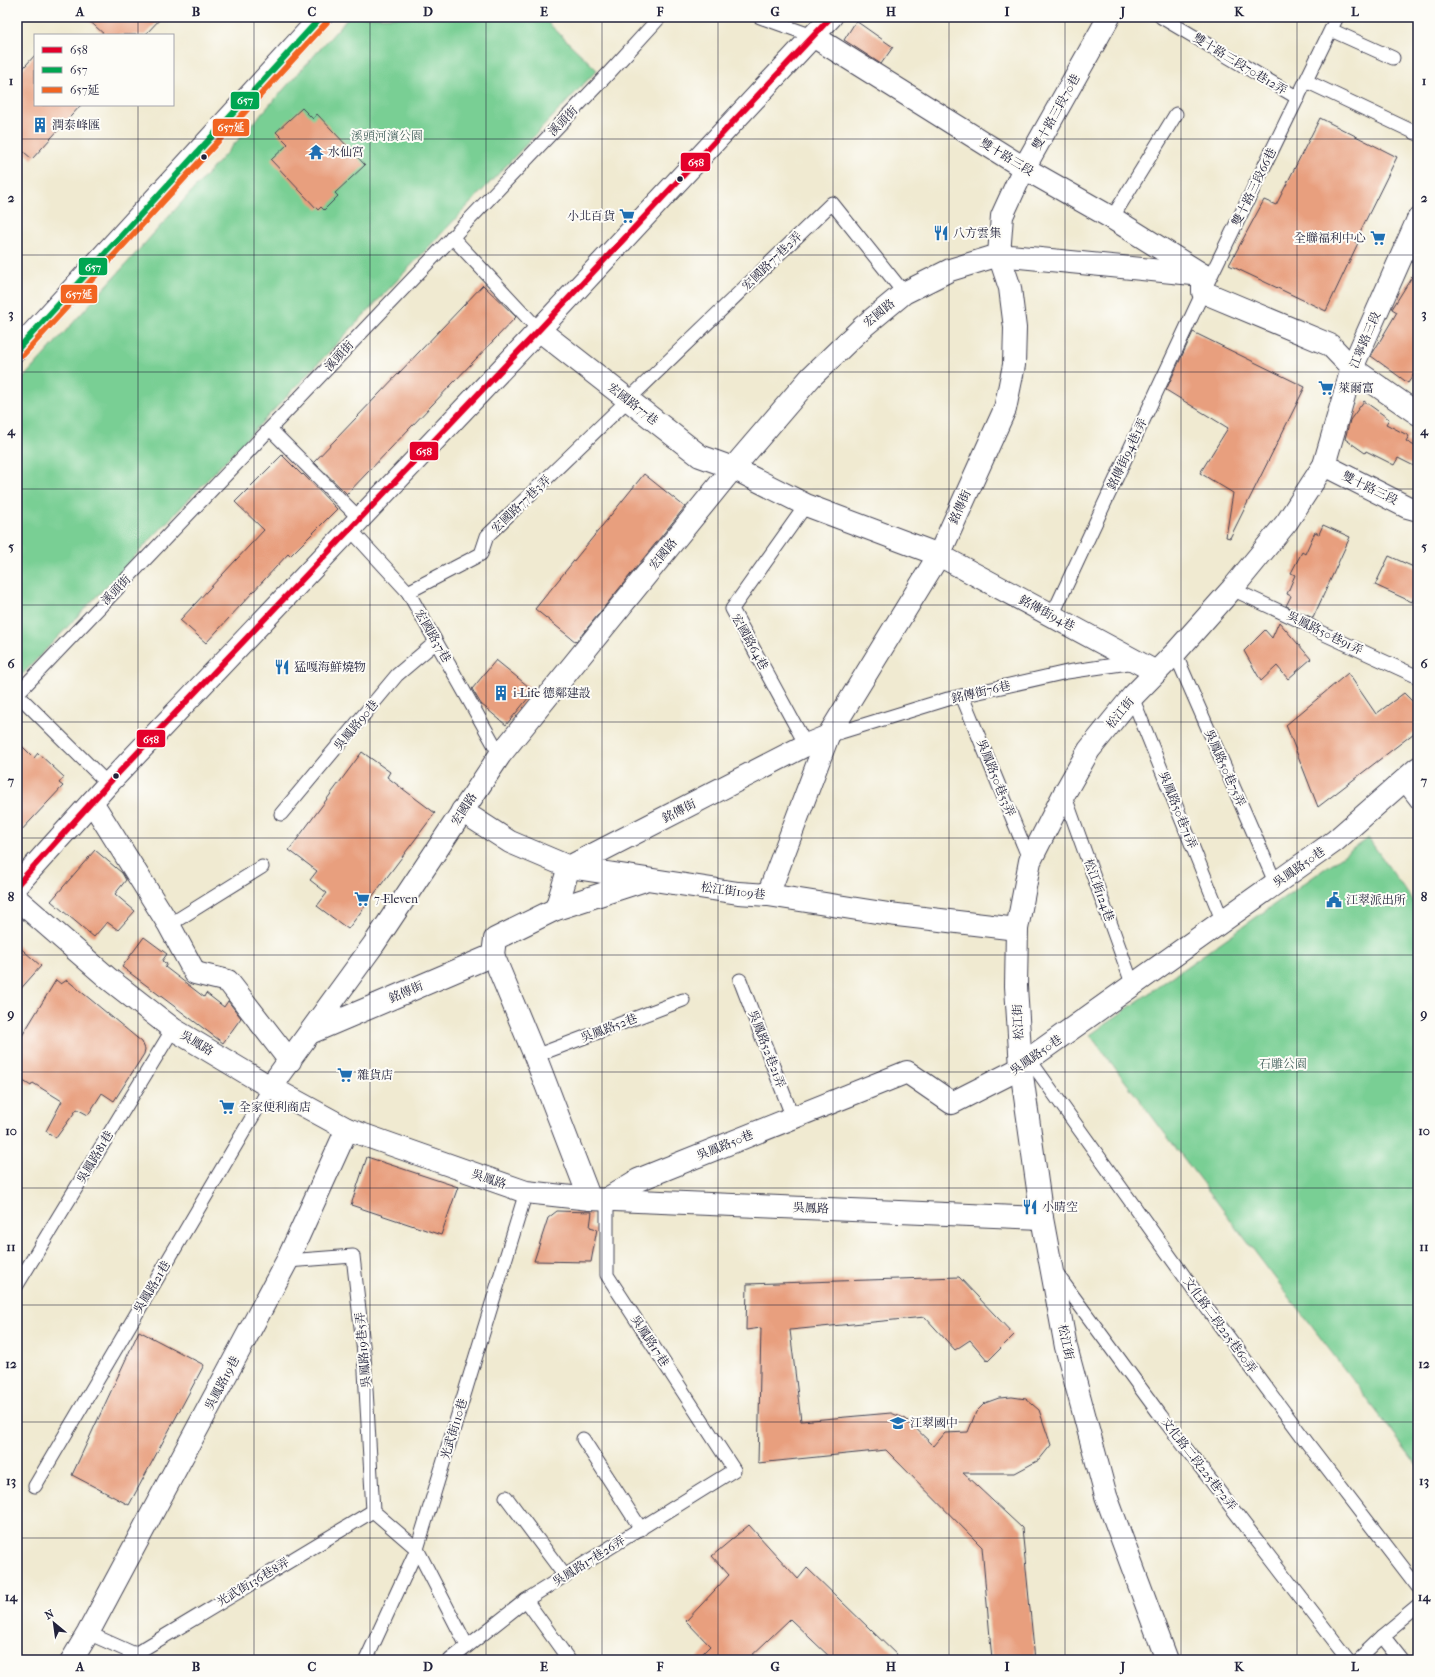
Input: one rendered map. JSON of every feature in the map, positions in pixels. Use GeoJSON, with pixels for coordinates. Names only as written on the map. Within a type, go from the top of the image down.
{"type":"FeatureCollection","features":[{"type":"Feature","properties":{"kind":"street"},"geometry":{"type":"LineString","coordinates":[[17,885],[108,784],[539,330],[831,17]]}},
{"type":"Feature","properties":{"kind":"street","name":"雙十路三段70巷"},"geometry":{"type":"LineString","coordinates":[[999,255],[1002,216],[1024,168],[1109,17]]}},
{"type":"Feature","properties":{"kind":"street"},"geometry":{"type":"LineString","coordinates":[[17,350],[317,18]]}},
{"type":"Feature","properties":{"kind":"street","name":"雙十路三段"},"geometry":{"type":"LineString","coordinates":[[813,36],[1024,168],[1112,218],[1203,283]]}},
{"type":"Feature","properties":{"kind":"street","name":"江寧路三段"},"geometry":{"type":"LineString","coordinates":[[1324,465],[1352,368],[1418,219]]}},
{"type":"Feature","properties":{"kind":"street","name":"宏國路"},"geometry":{"type":"LineString","coordinates":[[270,1087],[374,944],[500,755],[733,468],[811,377],[864,326],[904,294],[950,270],[999,255],[1203,283]]}},
{"type":"Feature","properties":{"kind":"street","name":"銘傳街"},"geometry":{"type":"LineString","coordinates":[[768,895],[828,736],[939,555],[1005,408],[1014,365],[1015,328],[1010,288],[999,255]]}},
{"type":"Feature","properties":{"kind":"street"},"geometry":{"type":"LineString","coordinates":[[1203,283],[1330,345],[1352,368],[1418,414]]}},
{"type":"Feature","properties":{"kind":"street","name":"宏國路77巷"},"geometry":{"type":"LineString","coordinates":[[539,330],[700,456],[733,468],[806,505]]}},
{"type":"Feature","properties":{"kind":"street","name":"雙十路三段"},"geometry":{"type":"LineString","coordinates":[[1324,465],[1408,507],[1418,510]]}},
{"type":"Feature","properties":{"kind":"street","name":"松江街"},"geometry":{"type":"LineString","coordinates":[[1167,1660],[1106,1496],[1066,1347],[1042,1218],[1016,986],[1017,929],[1030,861],[1064,794],[1090,750],[1132,697],[1147,667],[1174,653],[1232,589],[1287,522],[1324,465]]}},
{"type":"Feature","properties":{"kind":"street","name":"銘傳街94巷"},"geometry":{"type":"LineString","coordinates":[[806,505],[939,555],[1147,667]]}},
{"type":"Feature","properties":{"kind":"street","name":"銘傳街"},"geometry":{"type":"LineString","coordinates":[[569,867],[806,745],[828,736]]}},
{"type":"Feature","properties":{"kind":"street","name":"吳鳳路50巷"},"geometry":{"type":"LineString","coordinates":[[598,1199],[638,1180],[907,1072],[952,1103],[1025,1064],[1223,922],[1275,882],[1335,842],[1410,775]]}},
{"type":"Feature","properties":{"kind":"street"},"geometry":{"type":"LineString","coordinates":[[92,802],[169,925],[195,973],[228,981],[290,1060]]}},
{"type":"Feature","properties":{"kind":"street","name":"松江街109巷"},"geometry":{"type":"LineString","coordinates":[[462,812],[510,842],[569,867],[738,893],[768,895],[889,914],[1017,929]]}},
{"type":"Feature","properties":{"kind":"street"},"geometry":{"type":"LineString","coordinates":[[556,909],[569,867]]}},
{"type":"Feature","properties":{"kind":"street"},"geometry":{"type":"LineString","coordinates":[[598,1199],[535,1056],[493,955],[495,939],[556,909],[646,879]]}},
{"type":"Feature","properties":{"kind":"street","name":"吳鳳路"},"geometry":{"type":"LineString","coordinates":[[17,899],[109,979],[173,1029],[270,1087],[347,1129],[526,1192],[598,1199],[1042,1218]]}},
{"type":"Feature","properties":{"kind":"street","name":"銘傳街"},"geometry":{"type":"LineString","coordinates":[[309,1034],[493,955]]}},
{"type":"Feature","properties":{"kind":"street","name":"吳鳳路19巷"},"geometry":{"type":"LineString","coordinates":[[72,1660],[88,1633],[286,1261],[347,1129]]}},
{"type":"Feature","properties":{"kind":"lane","name":"溪頭街"},"geometry":{"type":"LineString","coordinates":[[17,694],[660,17]]}},
{"type":"Feature","properties":{"kind":"lane"},"geometry":{"type":"LineString","coordinates":[[760,17],[813,36]]}},
{"type":"Feature","properties":{"kind":"lane","name":"雙十路三段70巷12弄"},"geometry":{"type":"LineString","coordinates":[[1161,17],[1298,98]]}},
{"type":"Feature","properties":{"kind":"lane","name":"雙十路三段66巷"},"geometry":{"type":"LineString","coordinates":[[1203,283],[1298,98],[1337,17]]}},
{"type":"Feature","properties":{"kind":"lane"},"geometry":{"type":"LineString","coordinates":[[1331,30],[1393,58]]}},
{"type":"Feature","properties":{"kind":"lane"},"geometry":{"type":"LineString","coordinates":[[1306,82],[1418,134]]}},
{"type":"Feature","properties":{"kind":"lane"},"geometry":{"type":"LineString","coordinates":[[1112,218],[1176,114]]}},
{"type":"Feature","properties":{"kind":"lane","name":"宏國路77巷2弄"},"geometry":{"type":"LineString","coordinates":[[629,401],[832,202],[904,294]]}},
{"type":"Feature","properties":{"kind":"lane"},"geometry":{"type":"LineString","coordinates":[[452,237],[539,330]]}},
{"type":"Feature","properties":{"kind":"lane","name":"銘傳街94巷1弄"},"geometry":{"type":"LineString","coordinates":[[1052,616],[1203,283]]}},
{"type":"Feature","properties":{"kind":"lane","name":"宏國路77巷3弄"},"geometry":{"type":"LineString","coordinates":[[408,592],[481,554],[487,536],[629,401]]}},
{"type":"Feature","properties":{"kind":"lane","name":"宏國路37巷"},"geometry":{"type":"LineString","coordinates":[[270,429],[355,524],[408,592],[500,755]]}},
{"type":"Feature","properties":{"kind":"lane","name":"宏國路64巷"},"geometry":{"type":"LineString","coordinates":[[806,505],[732,609],[806,745]]}},
{"type":"Feature","properties":{"kind":"lane","name":"吳鳳路50巷91弄"},"geometry":{"type":"LineString","coordinates":[[1232,589],[1309,625],[1320,632],[1417,676]]}},
{"type":"Feature","properties":{"kind":"lane","name":"吳鳳路90巷"},"geometry":{"type":"LineString","coordinates":[[281,814],[398,675],[436,642]]}},
{"type":"Feature","properties":{"kind":"lane","name":"吳鳳路50巷75弄"},"geometry":{"type":"LineString","coordinates":[[1174,653],[1275,882]]}},
{"type":"Feature","properties":{"kind":"lane","name":"銘傳街76巷"},"geometry":{"type":"LineString","coordinates":[[828,736],[948,699],[1067,672],[1147,667]]}},
{"type":"Feature","properties":{"kind":"lane"},"geometry":{"type":"LineString","coordinates":[[17,694],[108,784]]}},
{"type":"Feature","properties":{"kind":"lane","name":"吳鳳路50巷53弄"},"geometry":{"type":"LineString","coordinates":[[962,696],[1030,861]]}},
{"type":"Feature","properties":{"kind":"lane","name":"吳鳳路50巷71弄"},"geometry":{"type":"LineString","coordinates":[[1132,697],[1223,922]]}},
{"type":"Feature","properties":{"kind":"lane"},"geometry":{"type":"LineString","coordinates":[[1410,775],[1418,803]]}},
{"type":"Feature","properties":{"kind":"lane","name":"松江街124巷"},"geometry":{"type":"LineString","coordinates":[[1064,794],[1133,986]]}},
{"type":"Feature","properties":{"kind":"lane"},"geometry":{"type":"LineString","coordinates":[[169,925],[262,867]]}},
{"type":"Feature","properties":{"kind":"lane","name":"吳鳳路52巷21弄"},"geometry":{"type":"LineString","coordinates":[[740,980],[793,1118]]}},
{"type":"Feature","properties":{"kind":"lane","name":"吳鳳路52巷"},"geometry":{"type":"LineString","coordinates":[[535,1056],[683,1000]]}},
{"type":"Feature","properties":{"kind":"lane","name":"吳鳳路81巷"},"geometry":{"type":"LineString","coordinates":[[17,1284],[173,1029]]}},
{"type":"Feature","properties":{"kind":"lane","name":"文化路二段225巷60弄"},"geometry":{"type":"LineString","coordinates":[[1025,1064],[1308,1444],[1418,1586]]}},
{"type":"Feature","properties":{"kind":"lane","name":"吳鳳路21巷"},"geometry":{"type":"LineString","coordinates":[[35,1486],[270,1087]]}},
{"type":"Feature","properties":{"kind":"lane","name":"光武街110巷"},"geometry":{"type":"LineString","coordinates":[[366,1660],[417,1549],[526,1192]]}},
{"type":"Feature","properties":{"kind":"lane","name":"吳鳳路17巷"},"geometry":{"type":"LineString","coordinates":[[598,1199],[607,1275],[734,1470]]}},
{"type":"Feature","properties":{"kind":"lane","name":"吳鳳路19巷5弄"},"geometry":{"type":"LineString","coordinates":[[286,1261],[353,1256],[364,1354],[373,1511]]}},
{"type":"Feature","properties":{"kind":"lane","name":"文化路二段225巷72弄"},"geometry":{"type":"LineString","coordinates":[[1051,1267],[1161,1416],[1349,1660]]}},
{"type":"Feature","properties":{"kind":"lane"},"geometry":{"type":"LineString","coordinates":[[583,1439],[641,1529]]}},
{"type":"Feature","properties":{"kind":"lane","name":"吳鳳路17巷26弄"},"geometry":{"type":"LineString","coordinates":[[450,1660],[526,1600],[734,1470]]}},
{"type":"Feature","properties":{"kind":"lane"},"geometry":{"type":"LineString","coordinates":[[506,1497],[565,1576]]}},
{"type":"Feature","properties":{"kind":"lane"},"geometry":{"type":"LineString","coordinates":[[373,1511],[417,1549],[466,1646]]}},
{"type":"Feature","properties":{"kind":"lane","name":"光武街136巷8弄"},"geometry":{"type":"LineString","coordinates":[[137,1657],[373,1511]]}},
{"type":"Feature","properties":{"kind":"lane"},"geometry":{"type":"LineString","coordinates":[[526,1600],[570,1660]]}},
{"type":"Feature","properties":{"kind":"lane"},"geometry":{"type":"LineString","coordinates":[[1358,1660],[1383,1636],[1418,1607]]}},
{"type":"Feature","properties":{"kind":"lane"},"geometry":{"type":"LineString","coordinates":[[88,1633],[137,1657]]}},
{"type":"Feature","properties":{"kind":"lane"},"geometry":{"type":"LineString","coordinates":[[1383,1636],[1402,1660]]}},
{"type":"Feature","properties":{"kind":"green space","name":"溪頭河濱公園"},"geometry":{"type":"Polygon","coordinates":[[[349,17],[542,17],[597,70],[17,680],[17,385],[349,17]]]}},
{"type":"Feature","properties":{"kind":"green space","name":"石雕公園"},"geometry":{"type":"Polygon","coordinates":[[[1368,838],[1418,908],[1418,1466],[1090,1035],[1368,838]]]}},
{"type":"Feature","properties":{"kind":"building"},"geometry":{"type":"Polygon","coordinates":[[[85,17],[162,17],[146,34],[104,34],[85,17]]]}},
{"type":"Feature","properties":{"kind":"building"},"geometry":{"type":"Polygon","coordinates":[[[856,21],[893,47],[881,64],[844,40],[856,21]]]}},
{"type":"Feature","properties":{"kind":"building","name":"潤泰峰匯"},"geometry":{"type":"Polygon","coordinates":[[[34,56],[34,106],[80,106],[32,159],[17,146],[17,75],[34,56]]]}},
{"type":"Feature","properties":{"kind":"building","name":"水仙宮"},"geometry":{"type":"Polygon","coordinates":[[[302,108],[313,119],[317,114],[365,165],[335,193],[338,196],[324,210],[321,207],[318,210],[271,160],[288,144],[276,132],[302,108]]]}},
{"type":"Feature","properties":{"kind":"building"},"geometry":{"type":"Polygon","coordinates":[[[1320,118],[1397,157],[1355,242],[1358,243],[1326,311],[1229,265],[1264,200],[1276,205],[1320,118]]]}},
{"type":"Feature","properties":{"kind":"building"},"geometry":{"type":"Polygon","coordinates":[[[1418,267],[1418,368],[1408,383],[1371,356],[1397,312],[1392,309],[1418,267]]]}},
{"type":"Feature","properties":{"kind":"building"},"geometry":{"type":"Polygon","coordinates":[[[483,285],[516,317],[347,494],[314,462],[483,285]]]}},
{"type":"Feature","properties":{"kind":"building"},"geometry":{"type":"Polygon","coordinates":[[[1193,332],[1305,387],[1230,538],[1226,537],[1233,493],[1200,473],[1228,428],[1166,390],[1193,332]]]}},
{"type":"Feature","properties":{"kind":"building"},"geometry":{"type":"Polygon","coordinates":[[[1364,401],[1389,419],[1386,424],[1409,436],[1406,441],[1418,448],[1418,468],[1398,458],[1394,465],[1366,451],[1365,453],[1345,439],[1350,420],[1364,401]]]}},
{"type":"Feature","properties":{"kind":"building"},"geometry":{"type":"Polygon","coordinates":[[[282,455],[337,509],[290,556],[288,554],[206,643],[180,620],[264,530],[235,502],[282,455]]]}},
{"type":"Feature","properties":{"kind":"building"},"geometry":{"type":"Polygon","coordinates":[[[644,474],[685,507],[576,642],[535,609],[644,474]]]}},
{"type":"Feature","properties":{"kind":"building"},"geometry":{"type":"Polygon","coordinates":[[[1323,525],[1350,537],[1313,618],[1286,606],[1291,596],[1287,594],[1295,575],[1291,573],[1302,552],[1305,554],[1315,532],[1319,534],[1323,525]]]}},
{"type":"Feature","properties":{"kind":"building"},"geometry":{"type":"Polygon","coordinates":[[[1389,556],[1418,569],[1418,589],[1412,602],[1375,585],[1389,556]]]}},
{"type":"Feature","properties":{"kind":"building"},"geometry":{"type":"Polygon","coordinates":[[[1279,622],[1311,659],[1288,679],[1277,666],[1261,681],[1244,651],[1265,630],[1272,638],[1279,622]]]}},
{"type":"Feature","properties":{"kind":"building","name":"i-Life 德鄰建設"},"geometry":{"type":"Polygon","coordinates":[[[496,660],[534,691],[506,725],[481,704],[472,689],[496,660]]]}},
{"type":"Feature","properties":{"kind":"building"},"geometry":{"type":"Polygon","coordinates":[[[1348,673],[1376,714],[1404,693],[1418,707],[1418,730],[1318,807],[1286,725],[1348,673]]]}},
{"type":"Feature","properties":{"kind":"building"},"geometry":{"type":"Polygon","coordinates":[[[17,741],[34,758],[38,753],[64,777],[59,783],[63,786],[17,835],[17,741]]]}},
{"type":"Feature","properties":{"kind":"building"},"geometry":{"type":"Polygon","coordinates":[[[362,752],[390,772],[387,777],[435,813],[348,929],[317,906],[327,893],[310,880],[317,871],[289,850],[362,752]]]}},
{"type":"Feature","properties":{"kind":"building"},"geometry":{"type":"Polygon","coordinates":[[[95,850],[122,873],[126,880],[115,894],[135,911],[118,930],[107,922],[94,937],[51,901],[95,850]]]}},
{"type":"Feature","properties":{"kind":"building"},"geometry":{"type":"Polygon","coordinates":[[[144,937],[167,954],[162,961],[167,964],[165,967],[204,997],[206,993],[224,1007],[228,1001],[241,1018],[223,1043],[122,967],[144,937]]]}},
{"type":"Feature","properties":{"kind":"building"},"geometry":{"type":"Polygon","coordinates":[[[17,945],[41,966],[17,993],[17,945]]]}},
{"type":"Feature","properties":{"kind":"building"},"geometry":{"type":"Polygon","coordinates":[[[56,980],[61,984],[67,980],[142,1042],[145,1049],[144,1054],[114,1101],[102,1093],[88,1115],[77,1109],[56,1138],[46,1131],[62,1101],[33,1083],[31,1086],[17,1077],[17,1044],[56,980]]]}},
{"type":"Feature","properties":{"kind":"building"},"geometry":{"type":"Polygon","coordinates":[[[367,1157],[458,1187],[441,1235],[351,1205],[367,1157]]]}},
{"type":"Feature","properties":{"kind":"building"},"geometry":{"type":"Polygon","coordinates":[[[557,1211],[592,1212],[590,1227],[597,1229],[591,1262],[534,1261],[548,1218],[557,1211]]]}},
{"type":"Feature","properties":{"kind":"building"},"geometry":{"type":"Polygon","coordinates":[[[959,1277],[1014,1335],[988,1361],[970,1340],[955,1350],[925,1317],[790,1330],[801,1421],[891,1413],[906,1419],[934,1446],[945,1433],[968,1432],[976,1412],[985,1403],[999,1398],[1012,1397],[1026,1399],[1039,1410],[1051,1445],[1039,1460],[1015,1473],[963,1473],[1022,1528],[1035,1660],[992,1660],[982,1547],[886,1450],[758,1463],[761,1328],[746,1330],[747,1284],[959,1277]]]}},
{"type":"Feature","properties":{"kind":"building"},"geometry":{"type":"Polygon","coordinates":[[[139,1331],[204,1365],[129,1505],[72,1475],[139,1331]]]}},
{"type":"Feature","properties":{"kind":"building"},"geometry":{"type":"Polygon","coordinates":[[[749,1525],[798,1579],[807,1568],[902,1660],[833,1660],[790,1619],[747,1660],[696,1660],[710,1646],[686,1621],[729,1575],[712,1556],[749,1525]]]}},
{"type":"Feature","properties":{"kind":"transit line","name":"657"},"geometry":{"type":"LineString","coordinates":[[17,350],[321,17]]}},
{"type":"Feature","properties":{"kind":"transit line","name":"658"},"geometry":{"type":"LineString","coordinates":[[17,885],[108,784],[539,330],[831,17]]}},
{"type":"Feature","properties":{"kind":"transit line","name":"657延"},"geometry":{"type":"LineString","coordinates":[[23,355],[327,22]]}},
{"type":"Feature","properties":{"kind":"place","name":"潤泰峰匯"},"geometry":{"type":"Point","coordinates":[40,125]}},
{"type":"Feature","properties":{"kind":"place","name":"水仙宮"},"geometry":{"type":"Point","coordinates":[316,152]}},
{"type":"Feature","properties":{"kind":"place","name":"小北百貨"},"geometry":{"type":"Point","coordinates":[627,216]}},
{"type":"Feature","properties":{"kind":"place","name":"八方雲集"},"geometry":{"type":"Point","coordinates":[941,233]}},
{"type":"Feature","properties":{"kind":"place","name":"全聯福利中心"},"geometry":{"type":"Point","coordinates":[1378,238]}},
{"type":"Feature","properties":{"kind":"place","name":"萊爾富"},"geometry":{"type":"Point","coordinates":[1326,388]}},
{"type":"Feature","properties":{"kind":"place","name":"猛嘎海鮮燒物"},"geometry":{"type":"Point","coordinates":[282,667]}},
{"type":"Feature","properties":{"kind":"place","name":"i-Life 德鄰建設"},"geometry":{"type":"Point","coordinates":[501,693]}},
{"type":"Feature","properties":{"kind":"place","name":"7-Eleven"},"geometry":{"type":"Point","coordinates":[362,899]}},
{"type":"Feature","properties":{"kind":"place","name":"江翠派出所"},"geometry":{"type":"Point","coordinates":[1334,900]}},
{"type":"Feature","properties":{"kind":"place","name":"雜貨店"},"geometry":{"type":"Point","coordinates":[345,1075]}},
{"type":"Feature","properties":{"kind":"place","name":"全家便利商店"},"geometry":{"type":"Point","coordinates":[227,1107]}},
{"type":"Feature","properties":{"kind":"place","name":"小晴空"},"geometry":{"type":"Point","coordinates":[1030,1207]}},
{"type":"Feature","properties":{"kind":"place","name":"江翠國中"},"geometry":{"type":"Point","coordinates":[898,1423]}}]}
